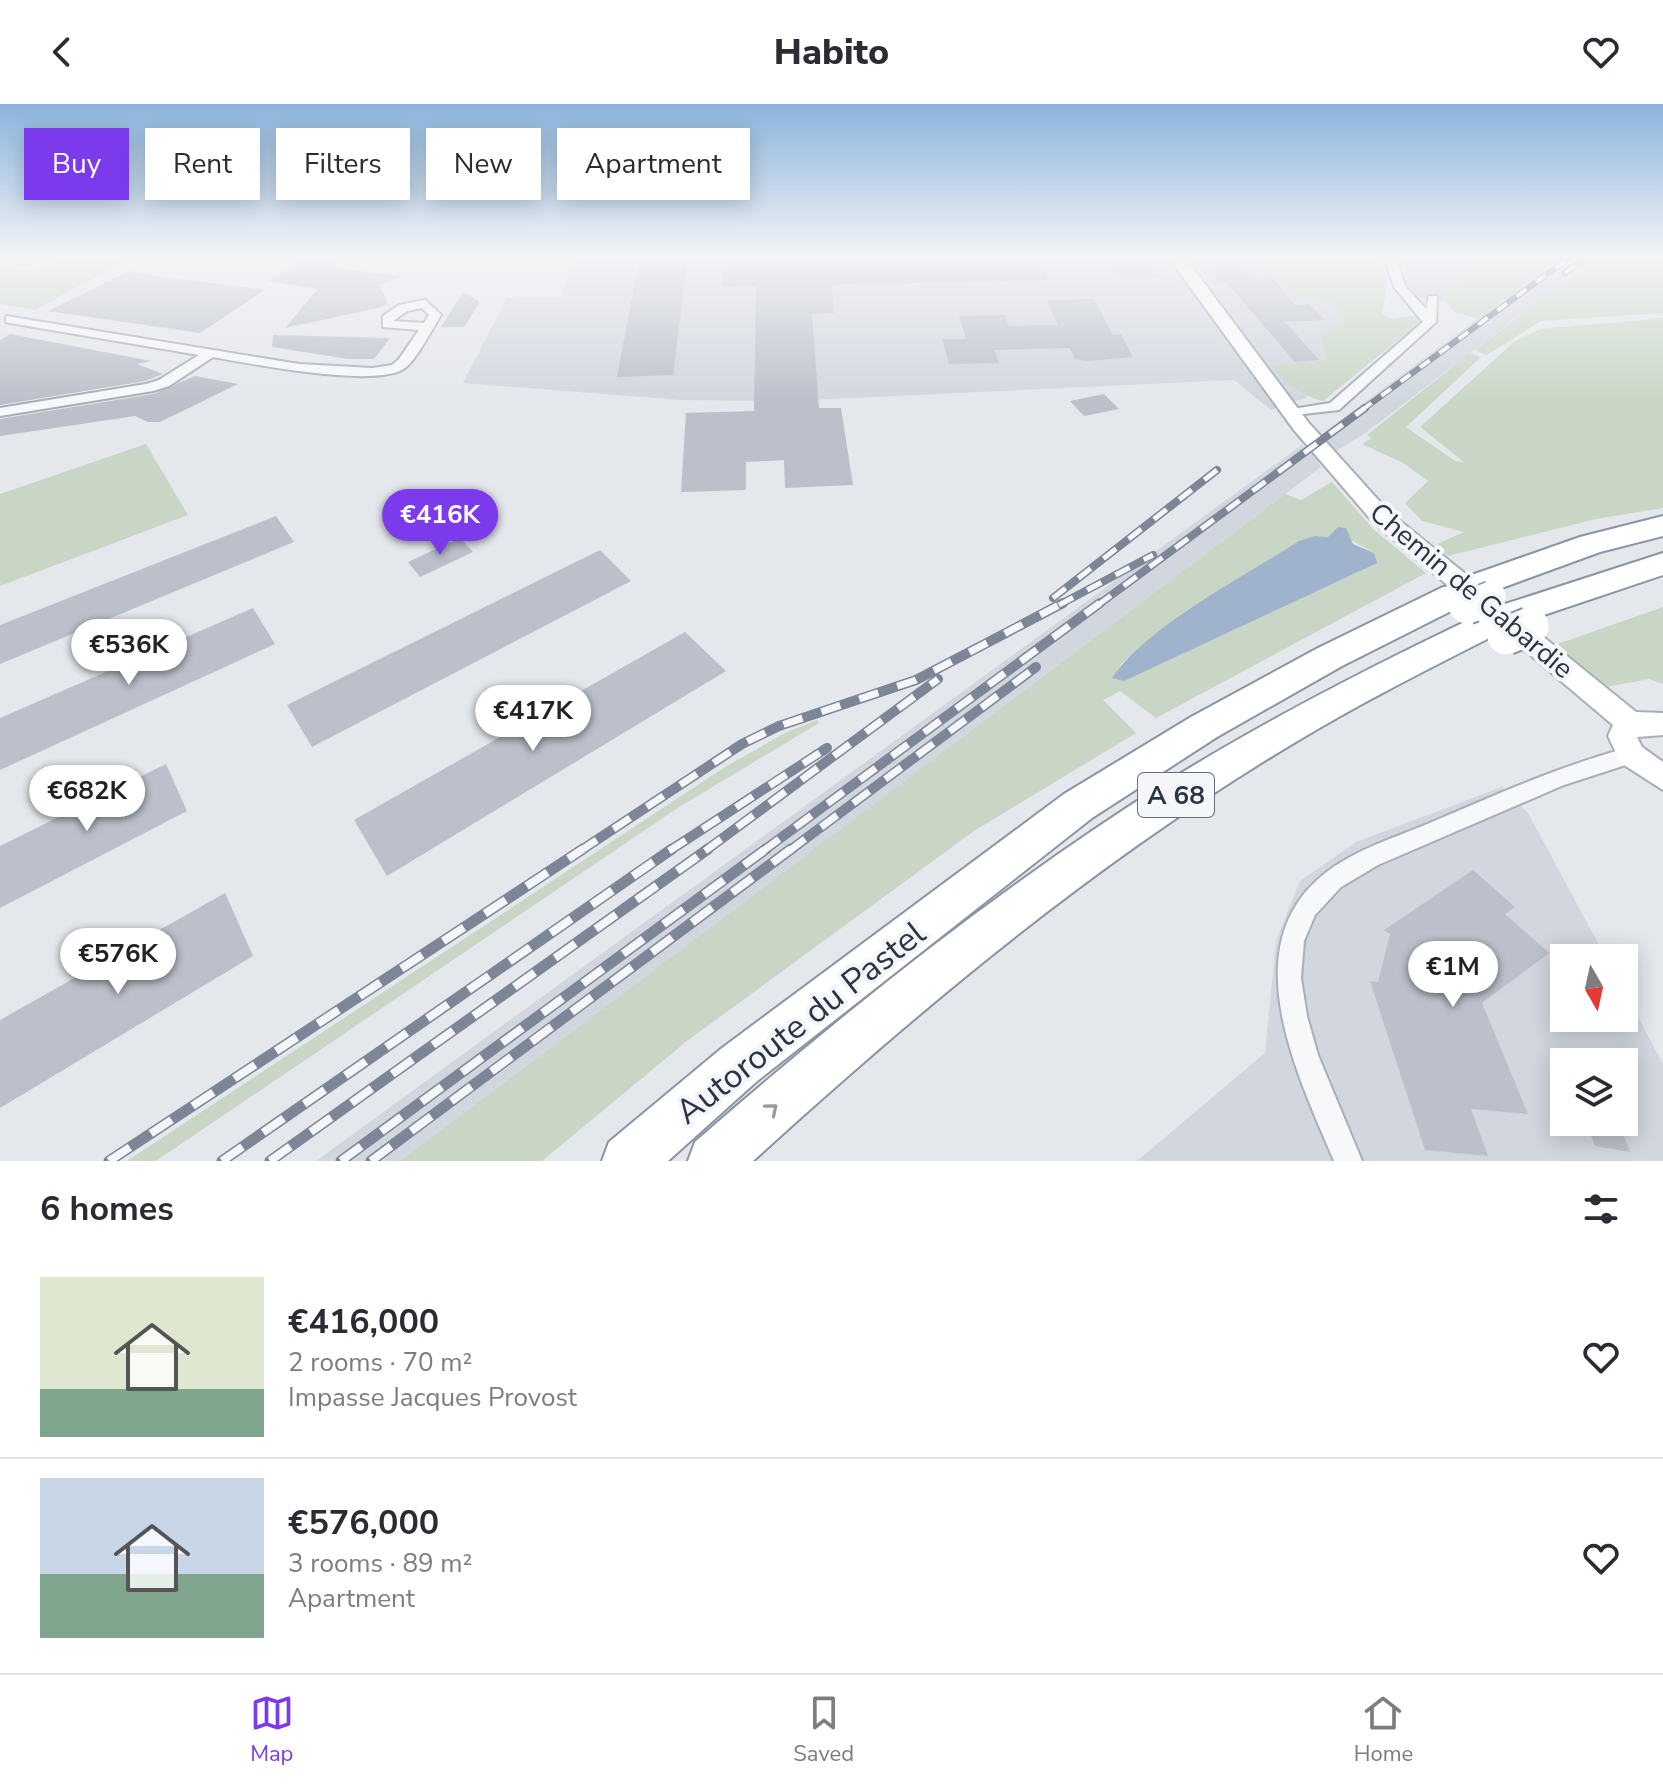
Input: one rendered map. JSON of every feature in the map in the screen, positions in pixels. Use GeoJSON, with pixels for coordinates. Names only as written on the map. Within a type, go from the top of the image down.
{"type":"FeatureCollection","features":[{"type":"Feature","properties":{"kind":"highway"},"geometry":{"type":"LineString","coordinates":[[1491,610],[1591,544],[1663,526]]}},
{"type":"Feature","properties":{"kind":"highway","name":"A 68"},"geometry":{"type":"LineString","coordinates":[[1491,610],[1597,558],[1663,543]]}},
{"type":"Feature","properties":{"kind":"highway","name":"A 68"},"geometry":{"type":"LineString","coordinates":[[1491,610],[1663,564]]}},
{"type":"Feature","properties":{"kind":"highway"},"geometry":{"type":"LineString","coordinates":[[1491,610],[1663,582]]}},
{"type":"Feature","properties":{"kind":"highway","name":"Autoroute du Pastel"},"geometry":{"type":"LineString","coordinates":[[628,1161],[739,1065],[974,886],[1255,715],[1491,610]]}},
{"type":"Feature","properties":{"kind":"highway","name":"Autoroute du Pastel"},"geometry":{"type":"LineString","coordinates":[[714,1161],[890,1011],[999,947],[1187,809],[1352,713],[1491,610]]}},
{"type":"Feature","properties":{"kind":"street","name":"Chemin de Gabardie"},"geometry":{"type":"LineString","coordinates":[[1211,304],[1291,413],[1351,485],[1397,532],[1630,723]]}},
{"type":"Feature","properties":{"kind":"street"},"geometry":{"type":"LineString","coordinates":[[1411,304],[1425,327]]}},
{"type":"Feature","properties":{"kind":"street"},"geometry":{"type":"LineString","coordinates":[[1291,413],[1334,407],[1425,327],[1431,304]]}},
{"type":"Feature","properties":{"kind":"street"},"geometry":{"type":"LineString","coordinates":[[3,318],[208,355],[299,368],[373,372],[396,368],[404,362],[426,327]]}},
{"type":"Feature","properties":{"kind":"street"},"geometry":{"type":"LineString","coordinates":[[0,412],[148,388],[164,383],[208,355]]}},
{"type":"Feature","properties":{"kind":"street"},"geometry":{"type":"LineString","coordinates":[[1663,724],[1630,723],[1622,736],[1631,755],[1663,778]]}},
{"type":"Feature","properties":{"kind":"street"},"geometry":{"type":"LineString","coordinates":[[1348,1161],[1296,1032],[1290,996],[1290,959],[1294,937],[1309,904],[1330,882],[1358,863],[1601,762],[1631,755]]}},
{"type":"Feature","properties":{"kind":"shaded area"},"geometry":{"type":"Polygon","coordinates":[[[504,304],[1358,304],[1344,344],[1308,397],[1271,410],[1234,380],[790,401],[681,400],[463,383],[504,304]]]}},
{"type":"Feature","properties":{"kind":"shaded area"},"geometry":{"type":"Polygon","coordinates":[[[1497,304],[1534,304],[1364,434],[1318,462],[1321,467],[400,1161],[316,1161],[1302,445],[1306,449],[1322,438],[1320,435],[1497,304]]]}},
{"type":"Feature","properties":{"kind":"shaded area"},"geometry":{"type":"Polygon","coordinates":[[[1502,787],[1528,813],[1598,944],[1550,944],[1550,1032],[1638,1032],[1638,1017],[1663,1064],[1663,1161],[1137,1161],[1265,1053],[1276,941],[1300,881],[1356,842],[1502,787]]]}},
{"type":"Feature","properties":{"kind":"green space"},"geometry":{"type":"Polygon","coordinates":[[[2,304],[46,304],[35,310],[2,304]]]}},
{"type":"Feature","properties":{"kind":"green space"},"geometry":{"type":"Polygon","coordinates":[[[1332,304],[1384,304],[1382,314],[1392,319],[1416,315],[1419,323],[1323,401],[1294,387],[1270,365],[1314,363],[1327,359],[1322,338],[1344,323],[1332,304]]]}},
{"type":"Feature","properties":{"kind":"green space"},"geometry":{"type":"Polygon","coordinates":[[[1448,304],[1498,304],[1478,319],[1455,312],[1448,304]]]}},
{"type":"Feature","properties":{"kind":"green space"},"geometry":{"type":"Polygon","coordinates":[[[1535,304],[1663,304],[1663,313],[1541,321],[1487,355],[1475,350],[1535,304]]]}},
{"type":"Feature","properties":{"kind":"green space"},"geometry":{"type":"Polygon","coordinates":[[[1663,318],[1663,508],[1596,519],[1448,556],[1435,545],[1464,532],[1422,521],[1405,503],[1428,481],[1403,463],[1362,444],[1372,438],[1367,435],[1470,353],[1481,357],[1406,427],[1455,461],[1464,462],[1420,427],[1514,342],[1540,329],[1663,318]]]}},
{"type":"Feature","properties":{"kind":"green space"},"geometry":{"type":"Polygon","coordinates":[[[146,444],[188,515],[0,586],[0,494],[146,444]]]}},
{"type":"Feature","properties":{"kind":"green space"},"geometry":{"type":"Polygon","coordinates":[[[1332,482],[1373,529],[1426,573],[1156,718],[1120,691],[1103,700],[1136,733],[974,831],[687,1041],[542,1161],[400,1161],[1285,494],[1301,500],[1332,482]],[[1315,536],[1122,663],[1113,678],[1374,553],[1349,539],[1315,536]]]}},
{"type":"Feature","properties":{"kind":"green space"},"geometry":{"type":"Polygon","coordinates":[[[1663,607],[1663,684],[1649,679],[1605,687],[1552,646],[1663,607]]]}},
{"type":"Feature","properties":{"kind":"green space"},"geometry":{"type":"Polygon","coordinates":[[[817,720],[819,723],[679,807],[156,1161],[127,1161],[725,767],[787,732],[817,720]]]}},
{"type":"Feature","properties":{"kind":"water"},"geometry":{"type":"Polygon","coordinates":[[[1338,527],[1346,528],[1353,544],[1374,553],[1377,563],[1124,681],[1112,678],[1148,640],[1198,603],[1299,541],[1315,536],[1328,537],[1338,527]]]}},
{"type":"Feature","properties":{"kind":"building"},"geometry":{"type":"Polygon","coordinates":[[[62,304],[243,304],[200,333],[48,311],[62,304]]]}},
{"type":"Feature","properties":{"kind":"building"},"geometry":{"type":"Polygon","coordinates":[[[305,304],[386,304],[382,307],[285,328],[305,304]]]}},
{"type":"Feature","properties":{"kind":"building"},"geometry":{"type":"Polygon","coordinates":[[[455,304],[479,304],[464,327],[441,327],[455,304]]]}},
{"type":"Feature","properties":{"kind":"building"},"geometry":{"type":"Polygon","coordinates":[[[631,304],[682,304],[673,375],[617,377],[631,304]]]}},
{"type":"Feature","properties":{"kind":"building"},"geometry":{"type":"Polygon","coordinates":[[[756,304],[833,304],[834,313],[812,314],[819,408],[841,408],[853,485],[785,488],[784,460],[746,462],[746,490],[681,492],[686,413],[754,411],[756,304]]]}},
{"type":"Feature","properties":{"kind":"building"},"geometry":{"type":"Polygon","coordinates":[[[1049,304],[1097,304],[1113,335],[1121,334],[1133,357],[1088,361],[1075,359],[1070,348],[994,350],[999,363],[949,364],[942,339],[966,339],[959,316],[1005,315],[1009,326],[1058,325],[1049,304]]]}},
{"type":"Feature","properties":{"kind":"building"},"geometry":{"type":"Polygon","coordinates":[[[1245,304],[1309,304],[1325,320],[1285,322],[1319,360],[1295,362],[1245,304]]]}},
{"type":"Feature","properties":{"kind":"building"},"geometry":{"type":"Polygon","coordinates":[[[10,334],[151,361],[137,364],[163,374],[145,381],[0,405],[0,340],[10,334]]]}},
{"type":"Feature","properties":{"kind":"building"},"geometry":{"type":"Polygon","coordinates":[[[273,335],[390,338],[374,359],[348,359],[272,347],[273,335]]]}},
{"type":"Feature","properties":{"kind":"building"},"geometry":{"type":"Polygon","coordinates":[[[195,376],[238,384],[160,422],[148,422],[135,416],[0,436],[0,419],[153,394],[195,376]]]}},
{"type":"Feature","properties":{"kind":"building"},"geometry":{"type":"Polygon","coordinates":[[[1104,394],[1119,409],[1084,416],[1070,401],[1104,394]]]}},
{"type":"Feature","properties":{"kind":"building"},"geometry":{"type":"Polygon","coordinates":[[[276,516],[294,542],[0,664],[0,625],[276,516]]]}},
{"type":"Feature","properties":{"kind":"building"},"geometry":{"type":"Polygon","coordinates":[[[460,538],[473,552],[420,577],[408,562],[460,538]]]}},
{"type":"Feature","properties":{"kind":"building"},"geometry":{"type":"Polygon","coordinates":[[[600,550],[631,581],[312,747],[287,705],[600,550]]]}},
{"type":"Feature","properties":{"kind":"building"},"geometry":{"type":"Polygon","coordinates":[[[253,608],[275,644],[0,770],[0,718],[253,608]]]}},
{"type":"Feature","properties":{"kind":"building"},"geometry":{"type":"Polygon","coordinates":[[[685,632],[726,671],[387,876],[354,820],[685,632]]]}},
{"type":"Feature","properties":{"kind":"building"},"geometry":{"type":"Polygon","coordinates":[[[166,764],[187,811],[0,908],[0,846],[166,764]]]}},
{"type":"Feature","properties":{"kind":"building"},"geometry":{"type":"Polygon","coordinates":[[[1473,870],[1515,907],[1505,914],[1549,953],[1482,1003],[1528,1114],[1471,1109],[1488,1156],[1425,1150],[1370,981],[1378,982],[1390,934],[1384,930],[1473,870]]]}},
{"type":"Feature","properties":{"kind":"building"},"geometry":{"type":"Polygon","coordinates":[[[225,893],[253,956],[0,1108],[0,1020],[225,893]]]}},
{"type":"Feature","properties":{"kind":"building"},"geometry":{"type":"Polygon","coordinates":[[[1591,1136],[1624,1136],[1630,1152],[1595,1146],[1591,1136]]]}},
{"type":"Feature","properties":{"kind":"railway"},"geometry":{"type":"LineString","coordinates":[[1362,410],[1506,304]]}},
{"type":"Feature","properties":{"kind":"railway"},"geometry":{"type":"LineString","coordinates":[[1098,605],[1365,408]]}},
{"type":"Feature","properties":{"kind":"railway"},"geometry":{"type":"LineString","coordinates":[[1053,598],[1217,470]]}},
{"type":"Feature","properties":{"kind":"railway"},"geometry":{"type":"LineString","coordinates":[[1059,605],[1153,555]]}},
{"type":"Feature","properties":{"kind":"railway"},"geometry":{"type":"LineString","coordinates":[[580,851],[742,744],[779,726],[916,680],[1063,603]]}},
{"type":"Feature","properties":{"kind":"railway"},"geometry":{"type":"LineString","coordinates":[[763,851],[1100,603]]}},
{"type":"Feature","properties":{"kind":"railway"},"geometry":{"type":"LineString","coordinates":[[789,851],[1036,667]]}},
{"type":"Feature","properties":{"kind":"railway"},"geometry":{"type":"LineString","coordinates":[[705,851],[938,679]]}},
{"type":"Feature","properties":{"kind":"railway"},"geometry":{"type":"LineString","coordinates":[[671,850],[827,748]]}},
{"type":"Feature","properties":{"kind":"railway"},"geometry":{"type":"LineString","coordinates":[[109,1161],[583,849]]}},
{"type":"Feature","properties":{"kind":"railway"},"geometry":{"type":"LineString","coordinates":[[270,1161],[708,849]]}},
{"type":"Feature","properties":{"kind":"railway"},"geometry":{"type":"LineString","coordinates":[[341,1161],[766,849]]}},
{"type":"Feature","properties":{"kind":"railway"},"geometry":{"type":"LineString","coordinates":[[371,1161],[791,849]]}},
{"type":"Feature","properties":{"kind":"railway"},"geometry":{"type":"LineString","coordinates":[[222,1161],[671,850]]}}]}
